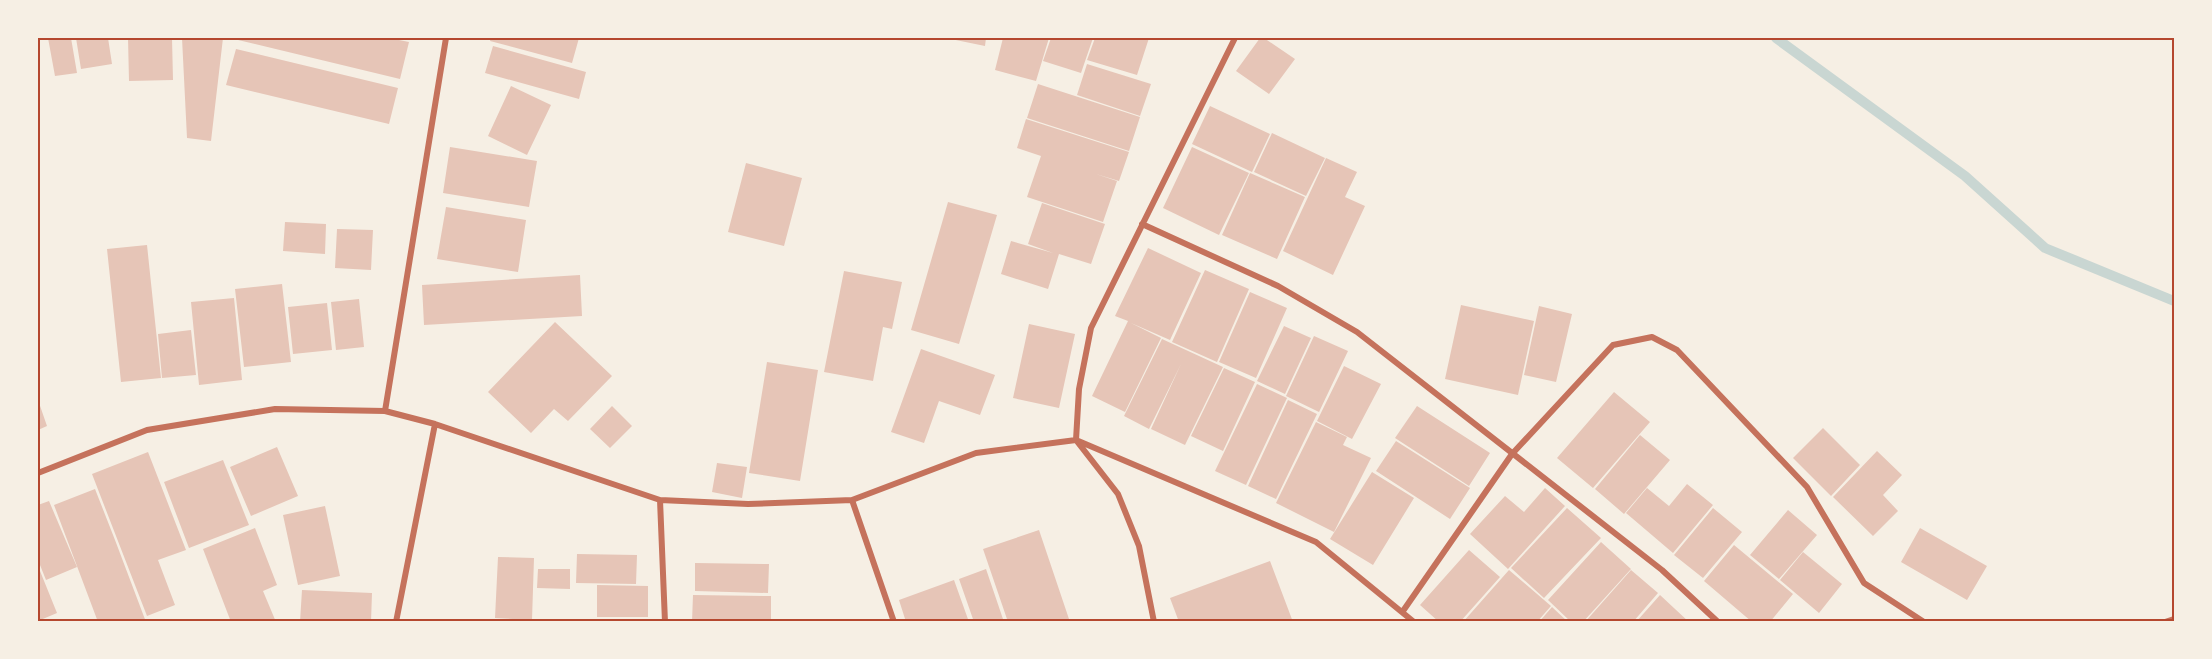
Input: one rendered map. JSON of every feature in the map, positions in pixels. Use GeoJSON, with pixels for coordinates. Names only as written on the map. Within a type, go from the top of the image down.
{"type":"FeatureCollection","features":[{"type":"Feature","properties":{"kind":"street"},"geometry":{"type":"LineString","coordinates":[[385,411],[446,38]]}},
{"type":"Feature","properties":{"kind":"street"},"geometry":{"type":"LineString","coordinates":[[1154,621],[1139,546],[1118,494],[1076,440],[1079,390],[1091,327],[1235,38]]}},
{"type":"Feature","properties":{"kind":"street"},"geometry":{"type":"LineString","coordinates":[[1142,224],[1278,286],[1357,332],[1662,570],[1718,621]]}},
{"type":"Feature","properties":{"kind":"street"},"geometry":{"type":"LineString","coordinates":[[1403,612],[1512,454],[1613,345],[1652,337],[1677,350],[1807,487],[1864,583],[1924,621]]}},
{"type":"Feature","properties":{"kind":"street"},"geometry":{"type":"LineString","coordinates":[[38,473],[147,430],[275,409],[385,411],[435,424],[660,500],[747,504],[852,500],[976,453],[1076,440],[1316,542],[1414,621]]}},
{"type":"Feature","properties":{"kind":"street"},"geometry":{"type":"LineString","coordinates":[[396,621],[435,424]]}},
{"type":"Feature","properties":{"kind":"street"},"geometry":{"type":"LineString","coordinates":[[660,500],[664,621]]}},
{"type":"Feature","properties":{"kind":"street"},"geometry":{"type":"LineString","coordinates":[[852,500],[894,621]]}},
{"type":"Feature","properties":{"kind":"street"},"geometry":{"type":"LineString","coordinates":[[2165,621],[2175,619]]}},
{"type":"Feature","properties":{"kind":"building"},"geometry":{"type":"Polygon","coordinates":[[[48,38],[71,38],[77,73],[55,76],[48,38]]]}},
{"type":"Feature","properties":{"kind":"building"},"geometry":{"type":"Polygon","coordinates":[[[76,38],[108,38],[112,64],[81,69],[76,38]]]}},
{"type":"Feature","properties":{"kind":"building"},"geometry":{"type":"Polygon","coordinates":[[[128,38],[172,38],[173,80],[129,81],[128,38]]]}},
{"type":"Feature","properties":{"kind":"building"},"geometry":{"type":"Polygon","coordinates":[[[182,38],[223,38],[211,141],[187,138],[182,38]]]}},
{"type":"Feature","properties":{"kind":"building"},"geometry":{"type":"Polygon","coordinates":[[[239,38],[389,38],[409,42],[400,79],[238,40],[239,38]]]}},
{"type":"Feature","properties":{"kind":"building"},"geometry":{"type":"Polygon","coordinates":[[[491,38],[579,38],[572,63],[490,41],[491,38]]]}},
{"type":"Feature","properties":{"kind":"building"},"geometry":{"type":"Polygon","coordinates":[[[946,38],[986,38],[985,46],[946,38]]]}},
{"type":"Feature","properties":{"kind":"building"},"geometry":{"type":"Polygon","coordinates":[[[1003,38],[1049,38],[1036,81],[995,70],[1003,38]]]}},
{"type":"Feature","properties":{"kind":"building"},"geometry":{"type":"Polygon","coordinates":[[[1051,38],[1093,38],[1081,73],[1043,61],[1051,38]]]}},
{"type":"Feature","properties":{"kind":"building"},"geometry":{"type":"Polygon","coordinates":[[[1095,38],[1149,38],[1137,75],[1087,60],[1095,38]]]}},
{"type":"Feature","properties":{"kind":"building"},"geometry":{"type":"Polygon","coordinates":[[[1260,38],[1264,38],[1295,59],[1269,94],[1236,71],[1260,38]]]}},
{"type":"Feature","properties":{"kind":"building"},"geometry":{"type":"Polygon","coordinates":[[[493,46],[586,72],[579,99],[485,73],[493,46]]]}},
{"type":"Feature","properties":{"kind":"building"},"geometry":{"type":"Polygon","coordinates":[[[236,49],[398,88],[389,124],[226,85],[236,49]]]}},
{"type":"Feature","properties":{"kind":"building"},"geometry":{"type":"Polygon","coordinates":[[[1087,64],[1151,84],[1140,116],[1077,95],[1087,64]]]}},
{"type":"Feature","properties":{"kind":"building"},"geometry":{"type":"Polygon","coordinates":[[[1038,84],[1140,117],[1129,151],[1027,118],[1038,84]]]}},
{"type":"Feature","properties":{"kind":"building"},"geometry":{"type":"Polygon","coordinates":[[[511,86],[551,105],[527,155],[488,136],[511,86]]]}},
{"type":"Feature","properties":{"kind":"building"},"geometry":{"type":"Polygon","coordinates":[[[1210,106],[1270,134],[1252,172],[1192,144],[1210,106]]]}},
{"type":"Feature","properties":{"kind":"building"},"geometry":{"type":"Polygon","coordinates":[[[1026,119],[1129,152],[1119,181],[1096,174],[1117,181],[1103,222],[1027,197],[1041,156],[1017,148],[1026,119]]]}},
{"type":"Feature","properties":{"kind":"building"},"geometry":{"type":"Polygon","coordinates":[[[1272,133],[1325,158],[1306,196],[1254,172],[1272,133]]]}},
{"type":"Feature","properties":{"kind":"building"},"geometry":{"type":"Polygon","coordinates":[[[450,147],[537,161],[529,207],[443,193],[450,147]]]}},
{"type":"Feature","properties":{"kind":"building"},"geometry":{"type":"Polygon","coordinates":[[[1192,147],[1249,173],[1219,235],[1163,208],[1192,147]]]}},
{"type":"Feature","properties":{"kind":"building"},"geometry":{"type":"Polygon","coordinates":[[[1326,158],[1357,172],[1345,197],[1365,206],[1333,275],[1283,251],[1326,158]]]}},
{"type":"Feature","properties":{"kind":"building"},"geometry":{"type":"Polygon","coordinates":[[[746,163],[802,178],[784,246],[728,232],[746,163]]]}},
{"type":"Feature","properties":{"kind":"building"},"geometry":{"type":"Polygon","coordinates":[[[1250,173],[1305,197],[1277,259],[1222,235],[1250,173]]]}},
{"type":"Feature","properties":{"kind":"building"},"geometry":{"type":"Polygon","coordinates":[[[948,202],[997,215],[959,344],[911,330],[948,202]]]}},
{"type":"Feature","properties":{"kind":"building"},"geometry":{"type":"Polygon","coordinates":[[[1042,203],[1105,224],[1091,264],[1059,254],[1048,289],[1001,274],[1011,241],[1053,253],[1028,244],[1042,203]]]}},
{"type":"Feature","properties":{"kind":"building"},"geometry":{"type":"Polygon","coordinates":[[[446,207],[526,220],[518,272],[437,259],[446,207]]]}},
{"type":"Feature","properties":{"kind":"building"},"geometry":{"type":"Polygon","coordinates":[[[285,222],[326,224],[325,254],[283,251],[285,222]]]}},
{"type":"Feature","properties":{"kind":"building"},"geometry":{"type":"Polygon","coordinates":[[[337,229],[373,230],[371,270],[335,268],[337,229]]]}},
{"type":"Feature","properties":{"kind":"building"},"geometry":{"type":"Polygon","coordinates":[[[147,245],[161,378],[121,382],[107,249],[147,245]]]}},
{"type":"Feature","properties":{"kind":"building"},"geometry":{"type":"Polygon","coordinates":[[[1148,248],[1201,273],[1170,340],[1131,323],[1161,338],[1125,412],[1092,396],[1128,321],[1115,316],[1148,248]]]}},
{"type":"Feature","properties":{"kind":"building"},"geometry":{"type":"Polygon","coordinates":[[[1205,270],[1249,289],[1217,362],[1172,342],[1205,270]]]}},
{"type":"Feature","properties":{"kind":"building"},"geometry":{"type":"Polygon","coordinates":[[[844,271],[902,282],[892,329],[883,327],[873,381],[824,372],[844,271]]]}},
{"type":"Feature","properties":{"kind":"building"},"geometry":{"type":"Polygon","coordinates":[[[580,275],[582,316],[424,325],[422,285],[580,275]]]}},
{"type":"Feature","properties":{"kind":"building"},"geometry":{"type":"Polygon","coordinates":[[[282,284],[291,362],[244,367],[235,289],[282,284]]]}},
{"type":"Feature","properties":{"kind":"building"},"geometry":{"type":"Polygon","coordinates":[[[1250,292],[1287,308],[1256,378],[1219,362],[1250,292]]]}},
{"type":"Feature","properties":{"kind":"building"},"geometry":{"type":"Polygon","coordinates":[[[234,298],[242,380],[199,385],[191,302],[234,298]]]}},
{"type":"Feature","properties":{"kind":"building"},"geometry":{"type":"Polygon","coordinates":[[[359,299],[364,347],[336,350],[331,302],[359,299]]]}},
{"type":"Feature","properties":{"kind":"building"},"geometry":{"type":"Polygon","coordinates":[[[327,303],[332,350],[293,354],[288,307],[327,303]]]}},
{"type":"Feature","properties":{"kind":"building"},"geometry":{"type":"Polygon","coordinates":[[[1461,305],[1534,321],[1518,395],[1445,379],[1461,305]]]}},
{"type":"Feature","properties":{"kind":"building"},"geometry":{"type":"Polygon","coordinates":[[[1539,306],[1572,314],[1556,382],[1524,375],[1539,306]]]}},
{"type":"Feature","properties":{"kind":"building"},"geometry":{"type":"Polygon","coordinates":[[[555,322],[612,376],[568,421],[554,409],[531,433],[488,392],[555,322]]]}},
{"type":"Feature","properties":{"kind":"building"},"geometry":{"type":"Polygon","coordinates":[[[1029,324],[1075,334],[1059,408],[1013,398],[1029,324]]]}},
{"type":"Feature","properties":{"kind":"building"},"geometry":{"type":"Polygon","coordinates":[[[1284,326],[1311,338],[1285,394],[1257,381],[1284,326]]]}},
{"type":"Feature","properties":{"kind":"building"},"geometry":{"type":"Polygon","coordinates":[[[191,330],[196,375],[162,378],[158,334],[191,330]]]}},
{"type":"Feature","properties":{"kind":"building"},"geometry":{"type":"Polygon","coordinates":[[[1314,336],[1348,351],[1319,412],[1286,396],[1314,336]]]}},
{"type":"Feature","properties":{"kind":"building"},"geometry":{"type":"Polygon","coordinates":[[[1162,339],[1223,367],[1185,445],[1151,429],[1181,364],[1149,429],[1124,416],[1162,339]]]}},
{"type":"Feature","properties":{"kind":"building"},"geometry":{"type":"Polygon","coordinates":[[[921,349],[995,375],[980,415],[939,401],[924,443],[891,432],[921,349]]]}},
{"type":"Feature","properties":{"kind":"building"},"geometry":{"type":"Polygon","coordinates":[[[767,362],[818,370],[800,481],[749,473],[767,362]]]}},
{"type":"Feature","properties":{"kind":"building"},"geometry":{"type":"Polygon","coordinates":[[[1344,366],[1381,384],[1352,439],[1317,421],[1344,366]]]}},
{"type":"Feature","properties":{"kind":"building"},"geometry":{"type":"Polygon","coordinates":[[[1224,368],[1255,382],[1223,451],[1191,436],[1224,368]]]}},
{"type":"Feature","properties":{"kind":"building"},"geometry":{"type":"Polygon","coordinates":[[[1257,384],[1287,398],[1246,485],[1215,471],[1257,384]]]}},
{"type":"Feature","properties":{"kind":"building"},"geometry":{"type":"Polygon","coordinates":[[[1614,392],[1650,422],[1593,488],[1557,458],[1614,392]]]}},
{"type":"Feature","properties":{"kind":"building"},"geometry":{"type":"Polygon","coordinates":[[[38,400],[47,426],[38,430],[38,400]]]}},
{"type":"Feature","properties":{"kind":"building"},"geometry":{"type":"Polygon","coordinates":[[[1288,400],[1317,414],[1276,499],[1248,486],[1288,400]]]}},
{"type":"Feature","properties":{"kind":"building"},"geometry":{"type":"Polygon","coordinates":[[[612,406],[632,426],[610,448],[590,429],[612,406]]]}},
{"type":"Feature","properties":{"kind":"building"},"geometry":{"type":"Polygon","coordinates":[[[1417,406],[1490,453],[1469,486],[1395,438],[1417,406]]]}},
{"type":"Feature","properties":{"kind":"building"},"geometry":{"type":"Polygon","coordinates":[[[1316,422],[1347,437],[1343,445],[1371,458],[1334,532],[1276,503],[1316,422]]]}},
{"type":"Feature","properties":{"kind":"building"},"geometry":{"type":"Polygon","coordinates":[[[1823,428],[1860,465],[1831,496],[1793,458],[1823,428]]]}},
{"type":"Feature","properties":{"kind":"building"},"geometry":{"type":"Polygon","coordinates":[[[1640,435],[1670,460],[1624,514],[1595,489],[1640,435]]]}},
{"type":"Feature","properties":{"kind":"building"},"geometry":{"type":"Polygon","coordinates":[[[1396,441],[1470,488],[1450,519],[1376,471],[1396,441]]]}},
{"type":"Feature","properties":{"kind":"building"},"geometry":{"type":"Polygon","coordinates":[[[277,447],[298,496],[251,516],[230,467],[277,447]]]}},
{"type":"Feature","properties":{"kind":"building"},"geometry":{"type":"Polygon","coordinates":[[[1877,451],[1902,475],[1883,495],[1898,511],[1873,536],[1833,497],[1877,451]]]}},
{"type":"Feature","properties":{"kind":"building"},"geometry":{"type":"Polygon","coordinates":[[[148,452],[186,550],[158,560],[175,605],[147,616],[92,474],[148,452]]]}},
{"type":"Feature","properties":{"kind":"building"},"geometry":{"type":"Polygon","coordinates":[[[223,460],[249,525],[189,548],[164,482],[223,460]]]}},
{"type":"Feature","properties":{"kind":"building"},"geometry":{"type":"Polygon","coordinates":[[[717,463],[747,467],[742,498],[712,492],[717,463]]]}},
{"type":"Feature","properties":{"kind":"building"},"geometry":{"type":"Polygon","coordinates":[[[1372,472],[1414,498],[1373,565],[1330,539],[1372,472]]]}},
{"type":"Feature","properties":{"kind":"building"},"geometry":{"type":"Polygon","coordinates":[[[1687,484],[1713,505],[1673,553],[1626,513],[1647,488],[1669,506],[1687,484]]]}},
{"type":"Feature","properties":{"kind":"building"},"geometry":{"type":"Polygon","coordinates":[[[1545,488],[1565,506],[1508,569],[1470,534],[1505,496],[1524,512],[1545,488]]]}},
{"type":"Feature","properties":{"kind":"building"},"geometry":{"type":"Polygon","coordinates":[[[95,489],[146,622],[98,622],[54,505],[95,489]]]}},
{"type":"Feature","properties":{"kind":"building"},"geometry":{"type":"Polygon","coordinates":[[[49,501],[77,567],[46,580],[38,560],[38,505],[49,501]]]}},
{"type":"Feature","properties":{"kind":"building"},"geometry":{"type":"Polygon","coordinates":[[[325,506],[340,576],[298,585],[283,515],[325,506]]]}},
{"type":"Feature","properties":{"kind":"building"},"geometry":{"type":"Polygon","coordinates":[[[1567,508],[1601,538],[1544,598],[1511,568],[1567,508]]]}},
{"type":"Feature","properties":{"kind":"building"},"geometry":{"type":"Polygon","coordinates":[[[1713,508],[1742,532],[1703,578],[1674,555],[1713,508]]]}},
{"type":"Feature","properties":{"kind":"building"},"geometry":{"type":"Polygon","coordinates":[[[1788,510],[1817,535],[1779,579],[1750,555],[1788,510]]]}},
{"type":"Feature","properties":{"kind":"building"},"geometry":{"type":"Polygon","coordinates":[[[255,528],[277,585],[263,591],[276,622],[231,622],[203,549],[255,528]]]}},
{"type":"Feature","properties":{"kind":"building"},"geometry":{"type":"Polygon","coordinates":[[[1920,528],[1987,566],[1967,600],[1901,562],[1920,528]]]}},
{"type":"Feature","properties":{"kind":"building"},"geometry":{"type":"Polygon","coordinates":[[[1039,530],[1070,622],[1008,622],[983,549],[1039,530]]]}},
{"type":"Feature","properties":{"kind":"building"},"geometry":{"type":"Polygon","coordinates":[[[1601,542],[1631,569],[1583,622],[1571,622],[1548,600],[1601,542]]]}},
{"type":"Feature","properties":{"kind":"building"},"geometry":{"type":"Polygon","coordinates":[[[1734,545],[1793,594],[1770,622],[1752,622],[1704,581],[1734,545]]]}},
{"type":"Feature","properties":{"kind":"building"},"geometry":{"type":"Polygon","coordinates":[[[1469,550],[1500,577],[1460,622],[1439,622],[1420,605],[1469,550]]]}},
{"type":"Feature","properties":{"kind":"building"},"geometry":{"type":"Polygon","coordinates":[[[1803,552],[1842,584],[1819,613],[1780,580],[1803,552]]]}},
{"type":"Feature","properties":{"kind":"building"},"geometry":{"type":"Polygon","coordinates":[[[577,554],[637,555],[636,584],[576,583],[577,554]]]}},
{"type":"Feature","properties":{"kind":"building"},"geometry":{"type":"Polygon","coordinates":[[[498,557],[534,558],[532,620],[495,618],[498,557]]]}},
{"type":"Feature","properties":{"kind":"building"},"geometry":{"type":"Polygon","coordinates":[[[1270,561],[1293,622],[1179,622],[1170,598],[1270,561]]]}},
{"type":"Feature","properties":{"kind":"building"},"geometry":{"type":"Polygon","coordinates":[[[695,563],[769,564],[768,593],[695,591],[695,563]]]}},
{"type":"Feature","properties":{"kind":"building"},"geometry":{"type":"Polygon","coordinates":[[[38,566],[57,613],[38,621],[38,566]]]}},
{"type":"Feature","properties":{"kind":"building"},"geometry":{"type":"Polygon","coordinates":[[[538,569],[570,569],[570,589],[537,588],[538,569]]]}},
{"type":"Feature","properties":{"kind":"building"},"geometry":{"type":"Polygon","coordinates":[[[986,569],[1004,622],[974,622],[959,579],[986,569]]]}},
{"type":"Feature","properties":{"kind":"building"},"geometry":{"type":"Polygon","coordinates":[[[1509,570],[1551,606],[1537,622],[1463,622],[1509,570]]]}},
{"type":"Feature","properties":{"kind":"building"},"geometry":{"type":"Polygon","coordinates":[[[1631,570],[1658,593],[1633,622],[1585,622],[1631,570]]]}},
{"type":"Feature","properties":{"kind":"building"},"geometry":{"type":"Polygon","coordinates":[[[954,580],[969,622],[906,622],[899,600],[954,580]]]}},
{"type":"Feature","properties":{"kind":"building"},"geometry":{"type":"Polygon","coordinates":[[[597,585],[648,586],[648,617],[597,617],[597,585]]]}},
{"type":"Feature","properties":{"kind":"building"},"geometry":{"type":"Polygon","coordinates":[[[302,590],[372,593],[371,622],[300,622],[302,590]]]}},
{"type":"Feature","properties":{"kind":"building"},"geometry":{"type":"Polygon","coordinates":[[[693,595],[771,596],[771,622],[692,622],[693,595]]]}},
{"type":"Feature","properties":{"kind":"building"},"geometry":{"type":"Polygon","coordinates":[[[1660,595],[1689,622],[1636,622],[1660,595]]]}},
{"type":"Feature","properties":{"kind":"building"},"geometry":{"type":"Polygon","coordinates":[[[1552,607],[1568,622],[1539,622],[1552,607]]]}},
{"type":"Feature","properties":{"kind":"waterway"},"geometry":{"type":"LineString","coordinates":[[1776,38],[1965,176],[2045,248],[2174,301]]}}]}
